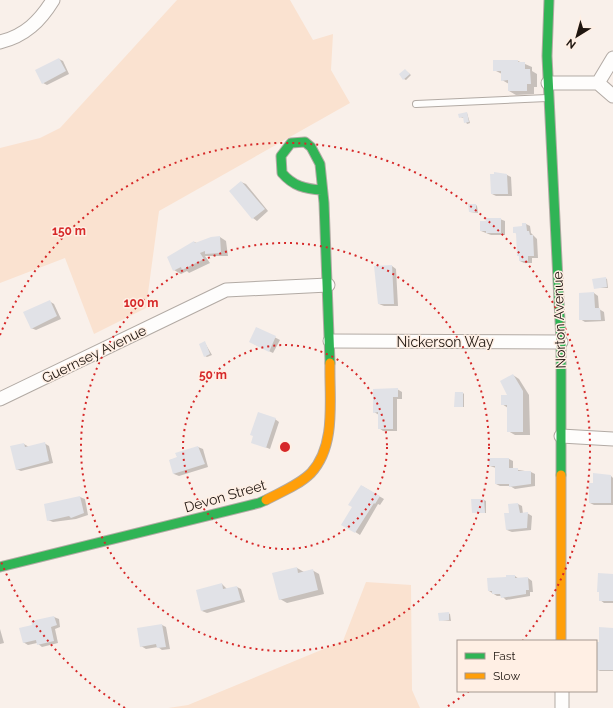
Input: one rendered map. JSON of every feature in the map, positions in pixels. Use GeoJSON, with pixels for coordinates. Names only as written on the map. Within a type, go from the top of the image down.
{"type":"FeatureCollection","features":[{"type":"Feature","properties":{"kind":"street"},"geometry":{"type":"LineString","coordinates":[[0,42],[13,38],[32,27],[46,13],[53,0]]}},
{"type":"Feature","properties":{"kind":"street","name":"Norton Avenue"},"geometry":{"type":"LineString","coordinates":[[549,0],[547,56],[561,342],[562,640]]}},
{"type":"Feature","properties":{"kind":"street"},"geometry":{"type":"LineString","coordinates":[[598,83],[613,58]]}},
{"type":"Feature","properties":{"kind":"street"},"geometry":{"type":"LineString","coordinates":[[548,83],[598,83],[613,96]]}},
{"type":"Feature","properties":{"kind":"street","name":"Devon Street"},"geometry":{"type":"LineString","coordinates":[[0,567],[259,504],[292,487],[311,473],[318,464],[327,444],[330,423],[328,285],[322,190],[320,164],[311,146],[305,142],[291,143],[281,156],[282,173],[294,185],[309,190],[322,190]]}},
{"type":"Feature","properties":{"kind":"street","name":"Guernsey Avenue"},"geometry":{"type":"LineString","coordinates":[[0,399],[216,294],[235,290],[328,285]]}},
{"type":"Feature","properties":{"kind":"street","name":"Nickerson Way"},"geometry":{"type":"LineString","coordinates":[[330,341],[561,342]]}},
{"type":"Feature","properties":{"kind":"street"},"geometry":{"type":"LineString","coordinates":[[561,436],[613,439]]}},
{"type":"Feature","properties":{"kind":"street"},"geometry":{"type":"LineString","coordinates":[[562,692],[562,708]]}},
{"type":"Feature","properties":{"kind":"lane"},"geometry":{"type":"LineString","coordinates":[[416,104],[549,98]]}},
{"type":"Feature","properties":{"kind":"shaded area"},"geometry":{"type":"Polygon","coordinates":[[[177,0],[290,0],[313,40],[333,34],[331,70],[350,103],[159,211],[146,308],[94,334],[65,258],[0,283],[0,148],[40,138],[60,128],[177,0]]]}},
{"type":"Feature","properties":{"kind":"shaded area"},"geometry":{"type":"Polygon","coordinates":[[[366,582],[411,585],[412,690],[420,708],[168,708],[188,705],[343,641],[366,582]]]}},
{"type":"Feature","properties":{"kind":"building"},"geometry":{"type":"Polygon","coordinates":[[[59,58],[66,71],[42,84],[35,70],[59,58]]]}},
{"type":"Feature","properties":{"kind":"building"},"geometry":{"type":"Polygon","coordinates":[[[493,60],[518,60],[518,62],[525,62],[525,69],[530,69],[531,84],[527,84],[527,91],[508,91],[508,80],[501,81],[501,71],[493,71],[493,60]]]}},
{"type":"Feature","properties":{"kind":"building"},"geometry":{"type":"Polygon","coordinates":[[[405,69],[410,74],[403,80],[399,74],[405,69]]]}},
{"type":"Feature","properties":{"kind":"building"},"geometry":{"type":"Polygon","coordinates":[[[467,112],[469,122],[464,123],[463,117],[459,118],[458,114],[467,112]]]}},
{"type":"Feature","properties":{"kind":"building"},"geometry":{"type":"Polygon","coordinates":[[[494,172],[507,174],[508,194],[491,194],[490,174],[494,174],[494,172]]]}},
{"type":"Feature","properties":{"kind":"building"},"geometry":{"type":"Polygon","coordinates":[[[241,181],[265,209],[252,219],[229,191],[241,181]]]}},
{"type":"Feature","properties":{"kind":"building"},"geometry":{"type":"Polygon","coordinates":[[[468,204],[476,204],[476,212],[469,212],[468,204]]]}},
{"type":"Feature","properties":{"kind":"building"},"geometry":{"type":"Polygon","coordinates":[[[485,218],[501,218],[501,233],[486,233],[486,231],[480,231],[480,221],[486,221],[485,218]]]}},
{"type":"Feature","properties":{"kind":"building"},"geometry":{"type":"Polygon","coordinates":[[[522,223],[526,223],[527,231],[529,231],[530,235],[533,235],[534,256],[528,256],[528,261],[519,261],[519,256],[517,256],[516,233],[513,233],[513,227],[522,226],[522,223]]]}},
{"type":"Feature","properties":{"kind":"building"},"geometry":{"type":"Polygon","coordinates":[[[220,236],[221,253],[205,254],[205,251],[200,253],[204,259],[182,270],[181,267],[173,271],[167,257],[194,241],[195,243],[211,237],[220,236]]]}},
{"type":"Feature","properties":{"kind":"building"},"geometry":{"type":"Polygon","coordinates":[[[392,265],[394,304],[378,304],[374,266],[392,265]]]}},
{"type":"Feature","properties":{"kind":"building"},"geometry":{"type":"Polygon","coordinates":[[[606,277],[607,287],[594,289],[592,279],[606,277]]]}},
{"type":"Feature","properties":{"kind":"building"},"geometry":{"type":"Polygon","coordinates":[[[594,292],[595,308],[600,308],[601,320],[579,320],[579,293],[594,292]]]}},
{"type":"Feature","properties":{"kind":"building"},"geometry":{"type":"Polygon","coordinates":[[[50,300],[57,316],[31,329],[23,312],[50,300]]]}},
{"type":"Feature","properties":{"kind":"building"},"geometry":{"type":"Polygon","coordinates":[[[256,327],[276,336],[269,352],[249,342],[256,327]]]}},
{"type":"Feature","properties":{"kind":"building"},"geometry":{"type":"Polygon","coordinates":[[[205,341],[210,354],[204,357],[199,344],[205,341]]]}},
{"type":"Feature","properties":{"kind":"building"},"geometry":{"type":"Polygon","coordinates":[[[513,374],[523,391],[523,432],[507,432],[507,405],[501,405],[501,395],[507,395],[500,381],[513,374]]]}},
{"type":"Feature","properties":{"kind":"building"},"geometry":{"type":"Polygon","coordinates":[[[398,388],[398,397],[393,397],[393,429],[378,429],[378,412],[373,413],[373,389],[398,388]]]}},
{"type":"Feature","properties":{"kind":"building"},"geometry":{"type":"Polygon","coordinates":[[[455,392],[463,392],[463,407],[454,407],[455,392]]]}},
{"type":"Feature","properties":{"kind":"building"},"geometry":{"type":"Polygon","coordinates":[[[258,412],[276,418],[266,448],[251,443],[253,436],[250,435],[258,412]]]}},
{"type":"Feature","properties":{"kind":"building"},"geometry":{"type":"Polygon","coordinates":[[[45,442],[49,461],[16,470],[10,446],[24,443],[25,447],[45,442]]]}},
{"type":"Feature","properties":{"kind":"building"},"geometry":{"type":"Polygon","coordinates":[[[198,446],[205,464],[173,474],[169,460],[177,457],[175,453],[198,446]]]}},
{"type":"Feature","properties":{"kind":"building"},"geometry":{"type":"Polygon","coordinates":[[[488,458],[509,458],[509,468],[518,468],[518,471],[531,471],[531,484],[509,487],[509,484],[495,484],[495,466],[489,466],[488,458]]]}},
{"type":"Feature","properties":{"kind":"building"},"geometry":{"type":"Polygon","coordinates":[[[593,473],[611,475],[611,503],[589,503],[589,483],[593,483],[593,473]]]}},
{"type":"Feature","properties":{"kind":"building"},"geometry":{"type":"Polygon","coordinates":[[[361,485],[380,496],[355,533],[341,525],[352,507],[348,505],[361,485]]]}},
{"type":"Feature","properties":{"kind":"building"},"geometry":{"type":"Polygon","coordinates":[[[80,496],[84,513],[71,518],[69,516],[47,521],[44,504],[80,496]]]}},
{"type":"Feature","properties":{"kind":"building"},"geometry":{"type":"Polygon","coordinates":[[[471,499],[484,499],[485,513],[472,513],[471,499]]]}},
{"type":"Feature","properties":{"kind":"building"},"geometry":{"type":"Polygon","coordinates":[[[518,503],[520,513],[528,512],[527,528],[506,530],[504,513],[509,513],[508,504],[518,503]]]}},
{"type":"Feature","properties":{"kind":"building"},"geometry":{"type":"Polygon","coordinates":[[[297,567],[298,573],[313,569],[318,590],[279,600],[272,573],[297,567]]]}},
{"type":"Feature","properties":{"kind":"building"},"geometry":{"type":"Polygon","coordinates":[[[598,573],[613,574],[613,601],[599,601],[599,592],[597,592],[598,573]]]}},
{"type":"Feature","properties":{"kind":"building"},"geometry":{"type":"Polygon","coordinates":[[[506,575],[515,575],[515,578],[528,577],[529,590],[526,590],[526,594],[501,598],[500,594],[492,594],[492,591],[488,591],[487,578],[506,577],[506,575]]]}},
{"type":"Feature","properties":{"kind":"building"},"geometry":{"type":"Polygon","coordinates":[[[222,583],[223,589],[237,586],[241,600],[201,611],[196,590],[222,583]]]}},
{"type":"Feature","properties":{"kind":"building"},"geometry":{"type":"Polygon","coordinates":[[[449,612],[449,620],[439,621],[438,613],[449,612]]]}},
{"type":"Feature","properties":{"kind":"building"},"geometry":{"type":"Polygon","coordinates":[[[54,616],[57,625],[51,627],[54,641],[37,645],[36,640],[23,643],[19,628],[32,625],[31,621],[54,616]]]}},
{"type":"Feature","properties":{"kind":"building"},"geometry":{"type":"Polygon","coordinates":[[[162,624],[166,647],[157,648],[156,644],[140,647],[137,628],[162,624]]]}},
{"type":"Feature","properties":{"kind":"building"},"geometry":{"type":"Polygon","coordinates":[[[599,627],[613,628],[613,670],[597,670],[597,642],[599,642],[599,627]]]}},
{"type":"Feature","properties":{"kind":"traffic: fast"},"geometry":{"type":"LineString","coordinates":[[549,0],[547,56],[561,342],[561,475]]}},
{"type":"Feature","properties":{"kind":"traffic: fast"},"geometry":{"type":"LineString","coordinates":[[322,190],[310,189],[295,184],[282,173],[281,156],[291,143],[305,142],[311,147],[320,164],[324,203],[330,363]]}},
{"type":"Feature","properties":{"kind":"traffic: fast"},"geometry":{"type":"LineString","coordinates":[[0,567],[266,500]]}},
{"type":"Feature","properties":{"kind":"traffic: slow"},"geometry":{"type":"LineString","coordinates":[[266,500],[301,481],[311,473],[319,462],[325,449],[330,421],[330,363]]}},
{"type":"Feature","properties":{"kind":"traffic: slow"},"geometry":{"type":"LineString","coordinates":[[561,475],[561,640]]}}]}
